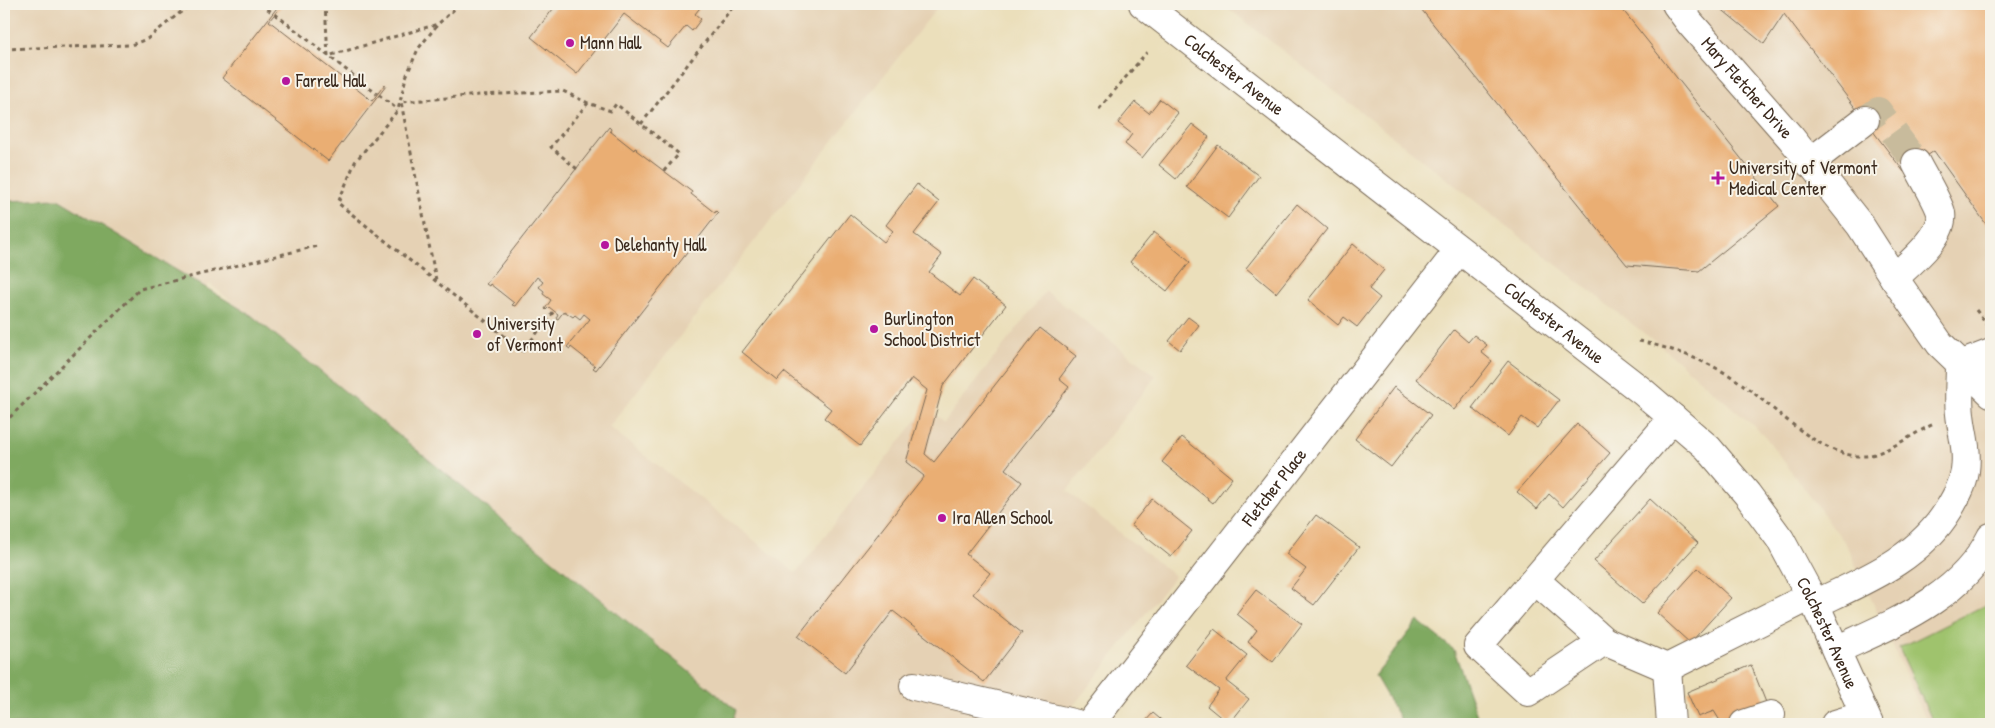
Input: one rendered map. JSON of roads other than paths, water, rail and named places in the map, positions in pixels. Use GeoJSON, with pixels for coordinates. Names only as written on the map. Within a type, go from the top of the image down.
{"type":"FeatureCollection","features":[{"type":"Feature","properties":{"kind":"street","name":"Colchester Avenue"},"geometry":{"type":"LineString","coordinates":[[1143,4],[1606,363],[1708,448],[1747,494],[1780,538],[1813,600],[1867,719]]}},
{"type":"Feature","properties":{"kind":"street","name":"Mary Fletcher Drive"},"geometry":{"type":"LineString","coordinates":[[1676,4],[1690,23],[1791,138],[1860,226],[1940,344],[1960,365],[1991,392]]}},
{"type":"Feature","properties":{"kind":"street"},"geometry":{"type":"LineString","coordinates":[[1809,162],[1864,120]]}},
{"type":"Feature","properties":{"kind":"street"},"geometry":{"type":"LineString","coordinates":[[1894,278],[1923,251],[1938,233],[1941,214],[1916,164]]}},
{"type":"Feature","properties":{"kind":"street","name":"Fletcher Place"},"geometry":{"type":"LineString","coordinates":[[1090,724],[1459,250]]}},
{"type":"Feature","properties":{"kind":"street"},"geometry":{"type":"LineString","coordinates":[[1535,580],[1604,641],[1667,668],[1813,600],[1892,566],[1919,546],[1942,522],[1959,493],[1964,472],[1966,444],[1960,414],[1960,365],[1991,354]]}},
{"type":"Feature","properties":{"kind":"street"},"geometry":{"type":"LineString","coordinates":[[1604,641],[1528,692],[1478,646],[1673,418]]}},
{"type":"Feature","properties":{"kind":"street"},"geometry":{"type":"LineString","coordinates":[[1836,650],[1929,605],[1964,576],[1983,553],[1991,537]]}},
{"type":"Feature","properties":{"kind":"street"},"geometry":{"type":"LineString","coordinates":[[1667,668],[1671,724]]}},
{"type":"Feature","properties":{"kind":"street"},"geometry":{"type":"LineString","coordinates":[[914,686],[1076,724]]}},
{"type":"Feature","properties":{"kind":"street"},"geometry":{"type":"LineString","coordinates":[[1744,724],[1771,715]]}},
{"type":"Feature","properties":{"kind":"street"},"geometry":{"type":"LineString","coordinates":[[1835,724],[1867,719]]}},
{"type":"Feature","properties":{"kind":"tunnel"},"geometry":{"type":"LineString","coordinates":[[1865,120],[1878,111],[1916,163]]}},
{"type":"Feature","properties":{"kind":"place","name":"Mann Hall"},"geometry":{"type":"Point","coordinates":[570,43]}},
{"type":"Feature","properties":{"kind":"place","name":"Farrell Hall"},"geometry":{"type":"Point","coordinates":[286,81]}},
{"type":"Feature","properties":{"kind":"place","name":"University of Vermont Medical Center"},"geometry":{"type":"Point","coordinates":[1718,178]}},
{"type":"Feature","properties":{"kind":"place","name":"Delehanty Hall"},"geometry":{"type":"Point","coordinates":[605,245]}},
{"type":"Feature","properties":{"kind":"place","name":"Burlington School District"},"geometry":{"type":"Point","coordinates":[874,329]}},
{"type":"Feature","properties":{"kind":"place","name":"University of Vermont"},"geometry":{"type":"Point","coordinates":[477,334]}},
{"type":"Feature","properties":{"kind":"place","name":"Ira Allen School"},"geometry":{"type":"Point","coordinates":[942,518]}}]}
